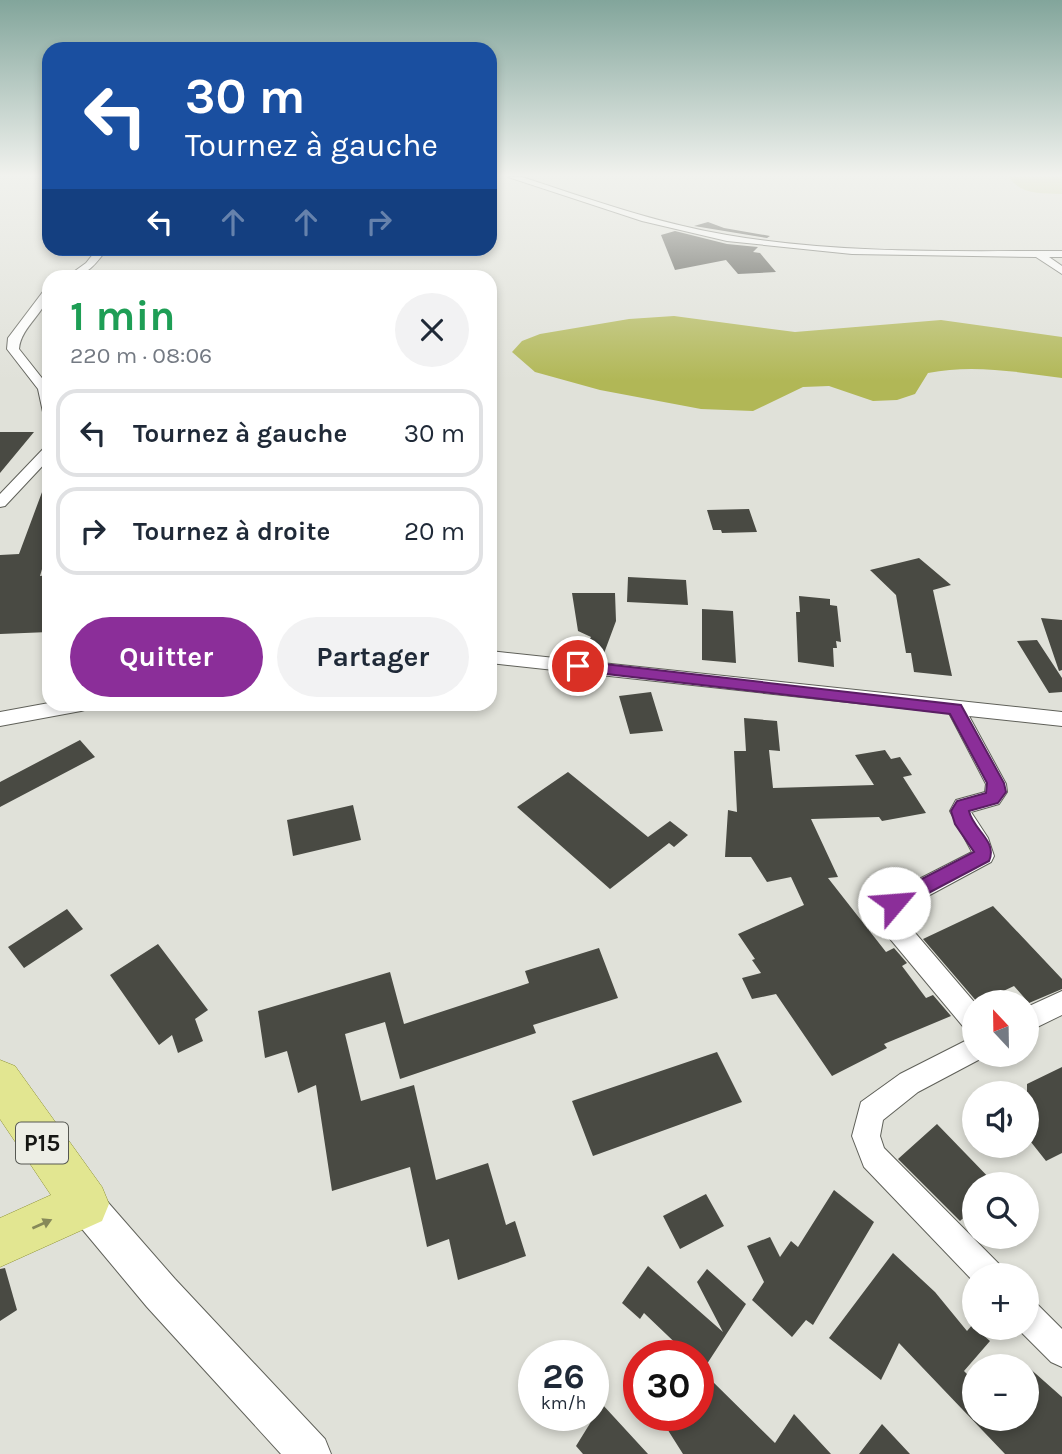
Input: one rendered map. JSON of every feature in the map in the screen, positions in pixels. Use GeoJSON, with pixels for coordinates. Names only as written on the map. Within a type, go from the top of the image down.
{"type":"FeatureCollection","features":[{"type":"Feature","properties":{"kind":"main road","name":"P15"},"geometry":{"type":"LineString","coordinates":[[0,1081],[85,1204]]}},
{"type":"Feature","properties":{"kind":"main road"},"geometry":{"type":"LineString","coordinates":[[0,1243],[85,1204]]}},
{"type":"Feature","properties":{"kind":"street"},"geometry":{"type":"LineString","coordinates":[[787,245],[878,254],[1062,254]]}},
{"type":"Feature","properties":{"kind":"street"},"geometry":{"type":"LineString","coordinates":[[1038,254],[1062,271]]}},
{"type":"Feature","properties":{"kind":"street"},"geometry":{"type":"LineString","coordinates":[[82,270],[97,256]]}},
{"type":"Feature","properties":{"kind":"street"},"geometry":{"type":"LineString","coordinates":[[42,300],[14,338],[13,349],[42,386]]}},
{"type":"Feature","properties":{"kind":"street"},"geometry":{"type":"LineString","coordinates":[[0,503],[42,459]]}},
{"type":"Feature","properties":{"kind":"street"},"geometry":{"type":"LineString","coordinates":[[497,658],[1062,719]]}},
{"type":"Feature","properties":{"kind":"street"},"geometry":{"type":"LineString","coordinates":[[956,709],[996,783],[997,792],[992,798],[963,806],[960,811],[961,819],[983,849],[983,856],[894,903],[887,912],[889,921],[962,1007]]}},
{"type":"Feature","properties":{"kind":"street"},"geometry":{"type":"LineString","coordinates":[[0,719],[43,711]]}},
{"type":"Feature","properties":{"kind":"street"},"geometry":{"type":"LineString","coordinates":[[1040,1013],[1062,1002]]}},
{"type":"Feature","properties":{"kind":"street"},"geometry":{"type":"LineString","coordinates":[[962,1055],[909,1083],[871,1112],[866,1136],[874,1157],[976,1263]]}},
{"type":"Feature","properties":{"kind":"street"},"geometry":{"type":"LineString","coordinates":[[85,1204],[161,1293],[310,1454]]}},
{"type":"Feature","properties":{"kind":"street"},"geometry":{"type":"LineString","coordinates":[[1039,1327],[1062,1351]]}},
{"type":"Feature","properties":{"kind":"green space"},"geometry":{"type":"Polygon","coordinates":[[[674,316],[795,332],[941,320],[1062,337],[1062,378],[995,370],[945,370],[928,373],[915,394],[897,400],[873,401],[829,386],[803,387],[753,411],[701,409],[600,390],[535,372],[512,352],[522,341],[540,334],[629,319],[674,316]]]}},
{"type":"Feature","properties":{"kind":"building"},"geometry":{"type":"Polygon","coordinates":[[[665,245],[758,247],[753,252],[760,253],[776,272],[738,274],[726,260],[675,270],[665,245]]]}},
{"type":"Feature","properties":{"kind":"building"},"geometry":{"type":"Polygon","coordinates":[[[0,432],[34,432],[0,473],[0,432]]]}},
{"type":"Feature","properties":{"kind":"building"},"geometry":{"type":"Polygon","coordinates":[[[42,492],[42,632],[0,634],[0,555],[19,554],[42,492]]]}},
{"type":"Feature","properties":{"kind":"building"},"geometry":{"type":"Polygon","coordinates":[[[749,509],[757,532],[722,533],[721,530],[713,530],[707,510],[749,509]]]}},
{"type":"Feature","properties":{"kind":"building"},"geometry":{"type":"Polygon","coordinates":[[[919,558],[951,585],[933,590],[952,676],[914,672],[911,653],[906,653],[896,595],[870,570],[919,558]]]}},
{"type":"Feature","properties":{"kind":"building"},"geometry":{"type":"Polygon","coordinates":[[[628,577],[686,580],[688,605],[627,602],[628,577]]]}},
{"type":"Feature","properties":{"kind":"building"},"geometry":{"type":"Polygon","coordinates":[[[572,593],[615,593],[616,621],[603,656],[582,652],[591,637],[578,631],[572,593]]]}},
{"type":"Feature","properties":{"kind":"building"},"geometry":{"type":"Polygon","coordinates":[[[799,596],[830,599],[830,605],[837,606],[841,642],[836,641],[837,648],[833,648],[834,667],[798,662],[796,612],[800,612],[799,596]]]}},
{"type":"Feature","properties":{"kind":"building"},"geometry":{"type":"Polygon","coordinates":[[[702,609],[733,611],[736,663],[702,660],[702,609]]]}},
{"type":"Feature","properties":{"kind":"building"},"geometry":{"type":"Polygon","coordinates":[[[1041,618],[1062,620],[1062,670],[1059,671],[1041,618]]]}},
{"type":"Feature","properties":{"kind":"building"},"geometry":{"type":"Polygon","coordinates":[[[1037,640],[1062,678],[1062,692],[1049,693],[1017,641],[1037,640]]]}},
{"type":"Feature","properties":{"kind":"building"},"geometry":{"type":"Polygon","coordinates":[[[651,692],[663,731],[630,734],[619,696],[651,692]]]}},
{"type":"Feature","properties":{"kind":"building"},"geometry":{"type":"Polygon","coordinates":[[[744,718],[777,721],[780,751],[769,750],[773,788],[874,785],[855,755],[885,750],[891,759],[900,757],[912,775],[903,777],[926,813],[882,821],[879,817],[811,819],[838,877],[828,878],[886,952],[894,948],[907,963],[902,966],[926,998],[933,995],[951,1016],[884,1044],[887,1048],[832,1076],[776,994],[752,999],[742,978],[761,973],[738,934],[804,905],[791,877],[767,882],[751,857],[725,857],[728,810],[737,812],[734,751],[746,751],[744,718]]]}},
{"type":"Feature","properties":{"kind":"building"},"geometry":{"type":"Polygon","coordinates":[[[80,740],[95,757],[0,807],[0,782],[80,740]]]}},
{"type":"Feature","properties":{"kind":"building"},"geometry":{"type":"Polygon","coordinates":[[[568,772],[648,837],[670,821],[688,835],[674,847],[669,843],[610,889],[517,807],[568,772]]]}},
{"type":"Feature","properties":{"kind":"building"},"geometry":{"type":"Polygon","coordinates":[[[353,805],[361,840],[293,856],[287,820],[353,805]]]}},
{"type":"Feature","properties":{"kind":"building"},"geometry":{"type":"Polygon","coordinates":[[[993,906],[1062,979],[1062,989],[1040,998],[1040,990],[1018,990],[1014,986],[1006,990],[967,990],[923,939],[993,906]]]}},
{"type":"Feature","properties":{"kind":"building"},"geometry":{"type":"Polygon","coordinates":[[[67,909],[83,929],[24,968],[8,947],[67,909]]]}},
{"type":"Feature","properties":{"kind":"building"},"geometry":{"type":"Polygon","coordinates":[[[158,944],[208,1010],[195,1019],[203,1041],[178,1053],[172,1035],[159,1045],[110,975],[158,944]]]}},
{"type":"Feature","properties":{"kind":"building"},"geometry":{"type":"Polygon","coordinates":[[[599,948],[618,998],[533,1025],[536,1033],[400,1079],[385,1022],[345,1034],[361,1101],[414,1085],[436,1180],[488,1163],[506,1225],[515,1221],[526,1256],[458,1280],[449,1239],[427,1247],[410,1167],[332,1191],[316,1085],[298,1093],[287,1051],[265,1058],[258,1011],[390,972],[404,1024],[529,983],[525,971],[599,948]]]}},
{"type":"Feature","properties":{"kind":"building"},"geometry":{"type":"Polygon","coordinates":[[[717,1052],[742,1102],[593,1156],[572,1101],[717,1052]]]}},
{"type":"Feature","properties":{"kind":"building"},"geometry":{"type":"Polygon","coordinates":[[[1062,1067],[1062,1153],[1046,1161],[1039,1152],[1039,1081],[1033,1081],[1062,1067]]]}},
{"type":"Feature","properties":{"kind":"building"},"geometry":{"type":"Polygon","coordinates":[[[937,1124],[962,1150],[962,1158],[970,1158],[983,1172],[962,1172],[962,1219],[960,1221],[898,1159],[937,1124]]]}},
{"type":"Feature","properties":{"kind":"building"},"geometry":{"type":"Polygon","coordinates":[[[834,1190],[874,1222],[813,1325],[806,1320],[792,1337],[752,1300],[764,1282],[747,1246],[770,1237],[780,1257],[791,1241],[798,1247],[834,1190]]]}},
{"type":"Feature","properties":{"kind":"building"},"geometry":{"type":"Polygon","coordinates":[[[706,1194],[724,1226],[680,1249],[663,1216],[706,1194]]]}},
{"type":"Feature","properties":{"kind":"building"},"geometry":{"type":"Polygon","coordinates":[[[893,1253],[935,1292],[962,1325],[962,1340],[990,1341],[979,1354],[962,1354],[962,1409],[899,1343],[881,1380],[829,1338],[893,1253]]]}},
{"type":"Feature","properties":{"kind":"building"},"geometry":{"type":"Polygon","coordinates":[[[648,1266],[723,1332],[697,1282],[707,1269],[746,1304],[714,1353],[714,1340],[672,1340],[644,1313],[640,1319],[622,1303],[648,1266]]]}},
{"type":"Feature","properties":{"kind":"building"},"geometry":{"type":"Polygon","coordinates":[[[5,1268],[17,1310],[0,1321],[0,1269],[5,1268]]]}},
{"type":"Feature","properties":{"kind":"building"},"geometry":{"type":"Polygon","coordinates":[[[1039,1377],[1062,1397],[1062,1454],[1005,1454],[983,1431],[1039,1431],[1039,1377]]]}},
{"type":"Feature","properties":{"kind":"building"},"geometry":{"type":"Polygon","coordinates":[[[714,1383],[775,1443],[794,1414],[831,1454],[683,1454],[668,1431],[714,1431],[714,1383]]]}},
{"type":"Feature","properties":{"kind":"building"},"geometry":{"type":"Polygon","coordinates":[[[609,1412],[623,1427],[623,1431],[627,1431],[648,1454],[583,1454],[576,1446],[585,1431],[609,1431],[609,1412]]]}},
{"type":"Feature","properties":{"kind":"building"},"geometry":{"type":"Polygon","coordinates":[[[882,1424],[910,1454],[859,1454],[882,1424]]]}},
{"type":"Feature","properties":{"kind":"route"},"geometry":{"type":"LineString","coordinates":[[578,666],[956,709],[996,783],[997,792],[992,798],[963,806],[960,811],[961,819],[983,849],[983,856],[894,903]]}}]}
